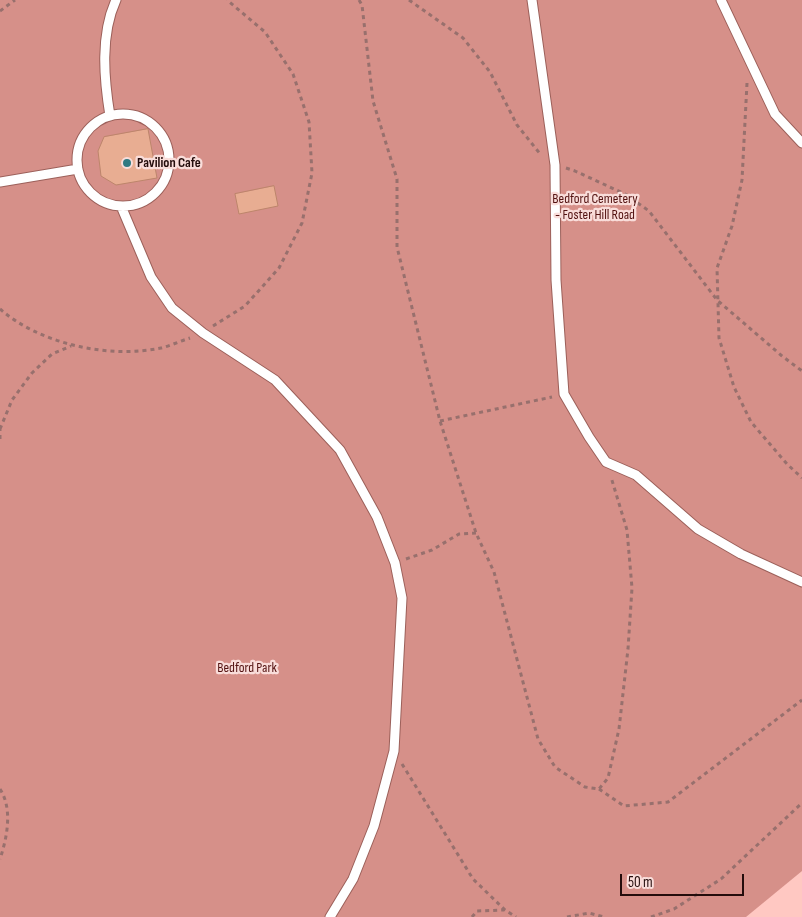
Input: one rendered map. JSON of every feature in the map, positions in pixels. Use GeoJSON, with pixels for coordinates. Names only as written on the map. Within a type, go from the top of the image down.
{"type":"FeatureCollection","features":[{"type":"Feature","properties":{"kind":"lane"},"geometry":{"type":"LineString","coordinates":[[110,116],[105,81],[106,41],[116,0]]}},
{"type":"Feature","properties":{"kind":"lane"},"geometry":{"type":"LineString","coordinates":[[532,0],[555,165],[556,280],[564,394],[606,462],[636,475],[698,529],[741,554],[802,582]]}},
{"type":"Feature","properties":{"kind":"lane"},"geometry":{"type":"LineString","coordinates":[[721,0],[775,114],[802,143]]}},
{"type":"Feature","properties":{"kind":"lane"},"geometry":{"type":"LineString","coordinates":[[125,114],[141,118],[154,126],[164,139],[169,154],[168,170],[162,185],[151,197],[137,204],[121,206],[106,203],[93,195],[83,183],[78,169],[77,156],[80,142],[87,131],[98,122],[110,116],[125,114]]}},
{"type":"Feature","properties":{"kind":"lane"},"geometry":{"type":"LineString","coordinates":[[0,182],[78,169]]}},
{"type":"Feature","properties":{"kind":"lane"},"geometry":{"type":"LineString","coordinates":[[121,206],[151,276],[172,308],[203,333],[275,380],[340,450],[377,517],[395,563],[402,598],[394,751],[370,834],[353,879],[330,917]]}},
{"type":"Feature","properties":{"kind":"path"},"geometry":{"type":"LineString","coordinates":[[0,11],[15,0]]}},
{"type":"Feature","properties":{"kind":"path"},"geometry":{"type":"LineString","coordinates":[[0,309],[37,333],[71,346],[116,352],[160,348],[203,333],[245,306],[279,268],[302,223],[312,173],[309,122],[293,74],[265,32],[228,0]]}},
{"type":"Feature","properties":{"kind":"path"},"geometry":{"type":"LineString","coordinates":[[359,0],[362,5],[373,101],[397,179],[397,247],[440,421],[476,533],[494,572],[538,738],[555,768],[585,787],[599,789],[624,806],[668,802],[802,700]]}},
{"type":"Feature","properties":{"kind":"path"},"geometry":{"type":"LineString","coordinates":[[409,0],[463,38],[490,72],[517,125],[540,154],[555,165],[575,171],[625,194],[649,211],[717,300],[802,371]]}},
{"type":"Feature","properties":{"kind":"path"},"geometry":{"type":"LineString","coordinates":[[748,60],[742,180],[732,226],[717,268],[719,338],[738,396],[751,422],[787,464],[802,478]]}},
{"type":"Feature","properties":{"kind":"path"},"geometry":{"type":"LineString","coordinates":[[0,429],[12,400],[32,373],[52,354],[71,346]]}},
{"type":"Feature","properties":{"kind":"path"},"geometry":{"type":"LineString","coordinates":[[440,421],[564,394]]}},
{"type":"Feature","properties":{"kind":"path"},"geometry":{"type":"LineString","coordinates":[[0,424],[0,439]]}},
{"type":"Feature","properties":{"kind":"path"},"geometry":{"type":"LineString","coordinates":[[599,789],[608,778],[619,729],[628,649],[632,588],[627,530],[606,462]]}},
{"type":"Feature","properties":{"kind":"path"},"geometry":{"type":"LineString","coordinates":[[395,563],[432,550],[459,534],[476,533]]}},
{"type":"Feature","properties":{"kind":"path"},"geometry":{"type":"LineString","coordinates":[[394,751],[474,879],[505,910],[516,917]]}},
{"type":"Feature","properties":{"kind":"path"},"geometry":{"type":"LineString","coordinates":[[0,789],[3,794],[8,818],[5,844],[0,859]]}},
{"type":"Feature","properties":{"kind":"path"},"geometry":{"type":"LineString","coordinates":[[651,917],[674,909],[721,880],[802,803]]}},
{"type":"Feature","properties":{"kind":"path"},"geometry":{"type":"LineString","coordinates":[[472,917],[477,911],[505,910]]}},
{"type":"Feature","properties":{"kind":"path"},"geometry":{"type":"LineString","coordinates":[[567,917],[589,912],[604,917]]}},
{"type":"Feature","properties":{"kind":"green space"},"geometry":{"type":"Polygon","coordinates":[[[0,0],[802,0],[802,871],[746,917],[0,917],[0,0]]]}},
{"type":"Feature","properties":{"kind":"building","name":"Pavilion Cafe"},"geometry":{"type":"Polygon","coordinates":[[[148,129],[157,178],[116,185],[101,176],[98,151],[104,137],[148,129]]]}},
{"type":"Feature","properties":{"kind":"building"},"geometry":{"type":"Polygon","coordinates":[[[274,186],[278,206],[239,214],[235,194],[274,186]]]}},
{"type":"Feature","properties":{"kind":"place","name":"Pavilion Cafe"},"geometry":{"type":"Point","coordinates":[127,163]}},
{"type":"Feature","properties":{"kind":"park label","name":"Bedford Cemetery - Foster Hill Road"},"geometry":{"type":"Point","coordinates":[595,207]}},
{"type":"Feature","properties":{"kind":"park label","name":"Bedford Park"},"geometry":{"type":"Point","coordinates":[247,668]}}]}
